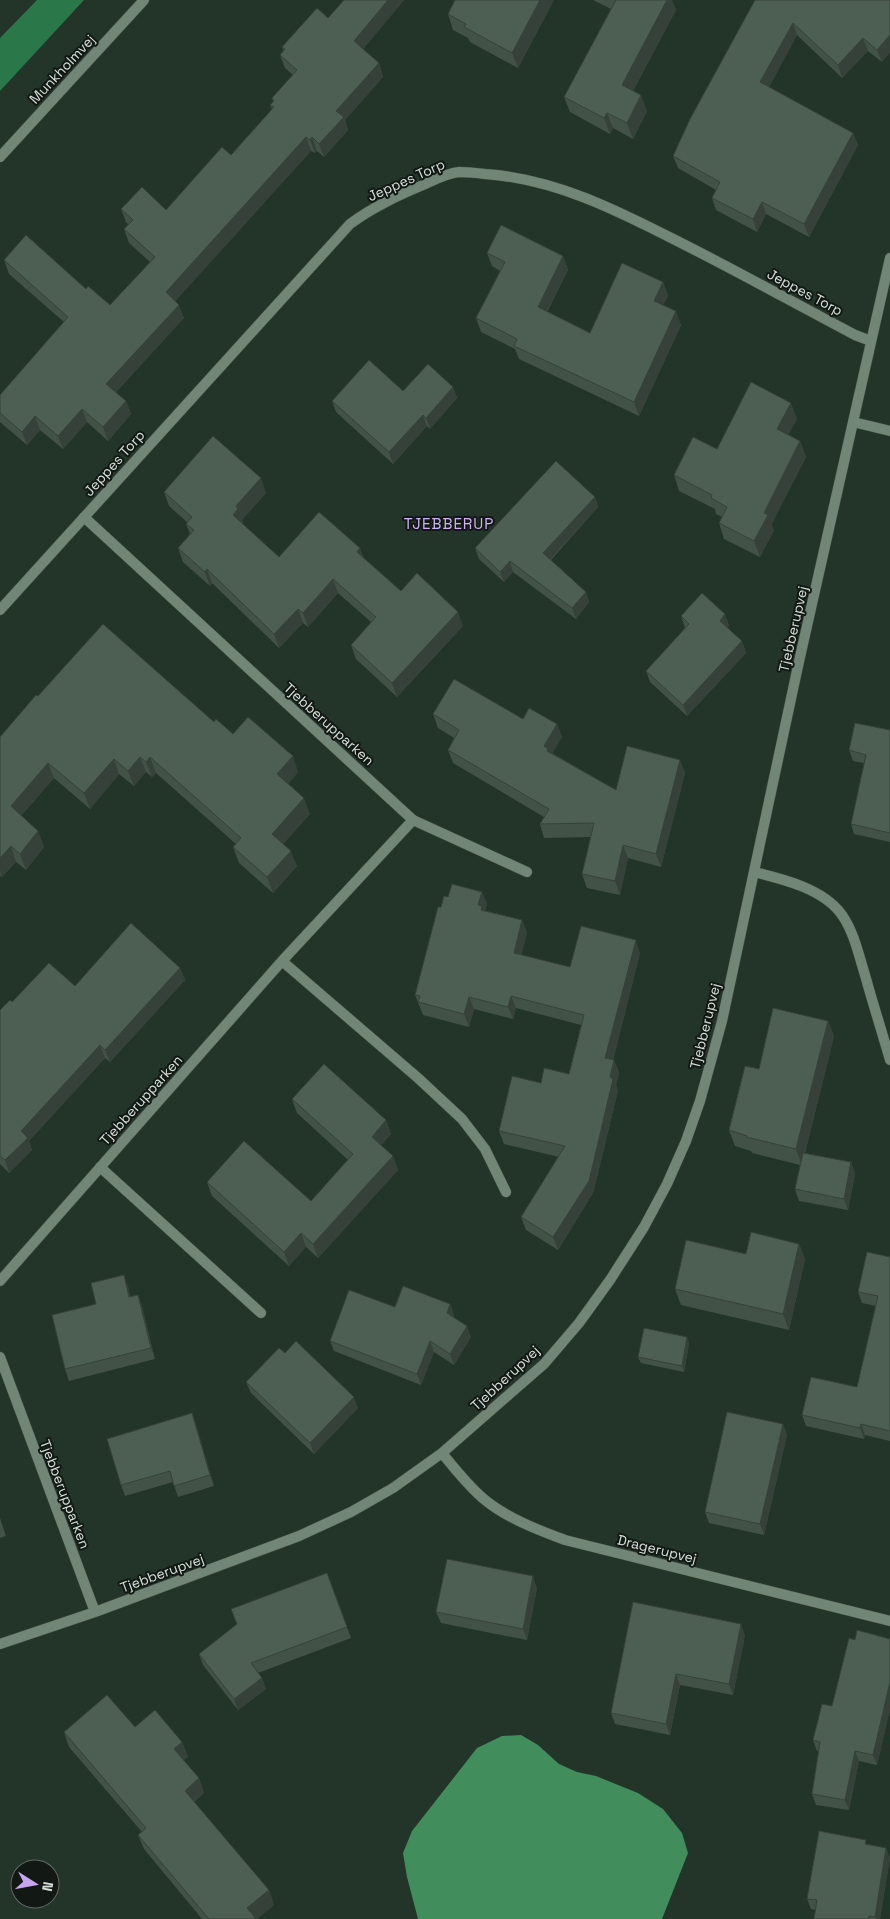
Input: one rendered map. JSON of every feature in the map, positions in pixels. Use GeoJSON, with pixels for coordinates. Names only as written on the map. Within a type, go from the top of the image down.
{"type":"FeatureCollection","features":[{"type":"Feature","properties":{"kind":"street","name":"Munkholmvej"},"geometry":{"type":"LineString","coordinates":[[0,157],[144,0]]}},
{"type":"Feature","properties":{"kind":"street","name":"Jeppes Torp"},"geometry":{"type":"LineString","coordinates":[[0,610],[350,224],[366,212],[385,202],[433,180],[458,172],[531,180],[568,191],[606,206],[741,274],[855,335],[871,341]]}},
{"type":"Feature","properties":{"kind":"street","name":"Tjebberupvej"},"geometry":{"type":"LineString","coordinates":[[0,1644],[95,1612],[299,1536],[351,1512],[393,1488],[442,1453],[544,1364],[579,1323],[644,1227],[686,1141],[700,1101],[724,1012],[890,258]]}},
{"type":"Feature","properties":{"kind":"street"},"geometry":{"type":"LineString","coordinates":[[853,422],[890,431]]}},
{"type":"Feature","properties":{"kind":"street","name":"Tjebberupparken"},"geometry":{"type":"LineString","coordinates":[[0,1281],[282,961],[413,820],[84,517]]}},
{"type":"Feature","properties":{"kind":"street"},"geometry":{"type":"LineString","coordinates":[[413,820],[527,872]]}},
{"type":"Feature","properties":{"kind":"street"},"geometry":{"type":"LineString","coordinates":[[754,872],[796,884],[814,892],[841,914],[859,955],[890,1060]]}},
{"type":"Feature","properties":{"kind":"street"},"geometry":{"type":"LineString","coordinates":[[282,961],[462,1119],[485,1149],[506,1192]]}},
{"type":"Feature","properties":{"kind":"street","name":"Tjebberupparken"},"geometry":{"type":"LineString","coordinates":[[100,1167],[261,1313]]}},
{"type":"Feature","properties":{"kind":"street","name":"Tjebberupparken"},"geometry":{"type":"LineString","coordinates":[[0,1357],[95,1612]]}},
{"type":"Feature","properties":{"kind":"street","name":"Dragerupvej"},"geometry":{"type":"LineString","coordinates":[[442,1453],[484,1500],[520,1521],[565,1540],[890,1621]]}},
{"type":"Feature","properties":{"kind":"shaded area"},"geometry":{"type":"Polygon","coordinates":[[[37,0],[84,0],[0,91],[0,38],[37,0]]]}},
{"type":"Feature","properties":{"kind":"shaded area"},"geometry":{"type":"Polygon","coordinates":[[[521,1735],[538,1745],[559,1764],[638,1793],[663,1809],[682,1833],[688,1853],[662,1919],[418,1919],[403,1853],[412,1831],[477,1748],[502,1736],[521,1735]]]}},
{"type":"Feature","properties":{"kind":"building"},"geometry":{"type":"Polygon","coordinates":[[[344,0],[388,0],[354,41],[379,63],[336,111],[344,117],[319,144],[312,137],[310,140],[306,137],[166,292],[179,305],[106,384],[126,401],[103,427],[82,409],[58,436],[35,416],[22,432],[0,413],[0,395],[68,317],[4,260],[26,235],[86,289],[88,286],[110,305],[155,257],[124,229],[133,220],[121,209],[142,187],[166,210],[222,147],[231,155],[274,107],[270,105],[274,101],[272,98],[297,70],[280,55],[285,49],[282,47],[317,8],[328,18],[344,0]]]}},
{"type":"Feature","properties":{"kind":"building"},"geometry":{"type":"Polygon","coordinates":[[[455,0],[540,0],[512,53],[464,27],[466,24],[448,14],[455,0]]]}},
{"type":"Feature","properties":{"kind":"building"},"geometry":{"type":"Polygon","coordinates":[[[616,0],[667,0],[622,85],[641,95],[627,123],[607,113],[604,118],[564,97],[616,0]]]}},
{"type":"Feature","properties":{"kind":"building"},"geometry":{"type":"Polygon","coordinates":[[[755,0],[890,0],[890,35],[877,50],[863,38],[838,65],[793,23],[760,82],[853,133],[804,224],[762,202],[753,219],[712,198],[720,182],[673,156],[690,119],[755,0]]]}},
{"type":"Feature","properties":{"kind":"building"},"geometry":{"type":"Polygon","coordinates":[[[501,225],[563,256],[538,307],[590,333],[622,263],[663,282],[654,301],[676,311],[634,402],[514,346],[517,339],[476,318],[505,262],[487,253],[501,225]]]}},
{"type":"Feature","properties":{"kind":"building"},"geometry":{"type":"Polygon","coordinates":[[[369,360],[403,391],[428,364],[453,387],[426,418],[423,415],[389,452],[332,401],[369,360]]]}},
{"type":"Feature","properties":{"kind":"building"},"geometry":{"type":"Polygon","coordinates":[[[751,382],[791,403],[777,429],[800,441],[764,513],[768,515],[754,541],[719,523],[727,507],[711,498],[712,495],[674,475],[693,437],[717,449],[751,382]]]}},
{"type":"Feature","properties":{"kind":"building"},"geometry":{"type":"Polygon","coordinates":[[[213,436],[261,478],[236,506],[238,509],[233,515],[279,557],[319,512],[360,548],[357,552],[401,591],[417,573],[458,612],[392,683],[351,645],[376,617],[333,579],[303,613],[298,609],[274,634],[207,569],[205,572],[178,548],[194,530],[186,524],[192,517],[164,492],[213,436]]]}},
{"type":"Feature","properties":{"kind":"building"},"geometry":{"type":"Polygon","coordinates":[[[556,461],[595,497],[543,553],[586,592],[572,608],[510,561],[500,572],[475,548],[556,461]]]}},
{"type":"Feature","properties":{"kind":"building"},"geometry":{"type":"Polygon","coordinates":[[[702,593],[725,614],[720,621],[742,641],[683,705],[646,671],[689,624],[681,616],[702,593]]]}},
{"type":"Feature","properties":{"kind":"building"},"geometry":{"type":"Polygon","coordinates":[[[103,624],[214,722],[216,719],[233,734],[248,717],[293,756],[277,774],[304,798],[272,834],[291,851],[267,877],[233,847],[241,838],[150,757],[146,762],[140,757],[128,771],[114,759],[84,793],[48,763],[11,806],[38,831],[20,854],[11,846],[0,858],[0,737],[36,695],[38,696],[103,624]]]}},
{"type":"Feature","properties":{"kind":"building"},"geometry":{"type":"Polygon","coordinates":[[[454,679],[523,719],[529,708],[557,724],[544,746],[548,749],[547,751],[616,790],[627,746],[680,760],[656,854],[623,845],[615,881],[582,874],[594,823],[540,824],[549,809],[448,750],[459,730],[433,714],[454,679]]]}},
{"type":"Feature","properties":{"kind":"building"},"geometry":{"type":"Polygon","coordinates":[[[855,723],[890,730],[890,833],[851,824],[866,755],[849,750],[855,723]]]}},
{"type":"Feature","properties":{"kind":"building"},"geometry":{"type":"Polygon","coordinates":[[[452,884],[482,892],[478,905],[482,906],[481,910],[522,920],[514,953],[570,967],[581,926],[636,940],[605,1058],[614,1060],[610,1077],[613,1079],[589,1181],[553,1237],[521,1217],[565,1146],[499,1131],[512,1076],[541,1083],[544,1068],[569,1074],[584,1015],[511,996],[508,1007],[469,997],[464,1014],[418,1002],[420,996],[415,995],[438,907],[441,907],[444,896],[448,897],[452,884]]]}},
{"type":"Feature","properties":{"kind":"building"},"geometry":{"type":"Polygon","coordinates":[[[131,923],[180,968],[105,1050],[100,1045],[21,1131],[28,1138],[5,1160],[0,1156],[0,1010],[10,1000],[12,1002],[49,963],[75,986],[131,923]]]}},
{"type":"Feature","properties":{"kind":"building"},"geometry":{"type":"Polygon","coordinates":[[[773,1008],[828,1021],[796,1149],[746,1137],[729,1130],[745,1066],[759,1069],[773,1008]]]}},
{"type":"Feature","properties":{"kind":"building"},"geometry":{"type":"Polygon","coordinates":[[[324,1064],[386,1120],[372,1137],[393,1156],[313,1244],[301,1233],[284,1252],[207,1182],[244,1141],[311,1201],[353,1154],[292,1099],[324,1064]]]}},
{"type":"Feature","properties":{"kind":"building"},"geometry":{"type":"Polygon","coordinates":[[[803,1153],[851,1162],[844,1199],[795,1189],[803,1153]]]}},
{"type":"Feature","properties":{"kind":"building"},"geometry":{"type":"Polygon","coordinates":[[[751,1232],[799,1244],[783,1314],[675,1289],[686,1240],[746,1254],[751,1232]]]}},
{"type":"Feature","properties":{"kind":"building"},"geometry":{"type":"Polygon","coordinates":[[[867,1252],[890,1257],[890,1431],[861,1424],[860,1428],[802,1415],[811,1377],[857,1387],[878,1296],[858,1292],[867,1252]]]}},
{"type":"Feature","properties":{"kind":"building"},"geometry":{"type":"Polygon","coordinates":[[[124,1275],[129,1297],[138,1295],[151,1348],[65,1369],[52,1315],[96,1304],[91,1283],[124,1275]]]}},
{"type":"Feature","properties":{"kind":"building"},"geometry":{"type":"Polygon","coordinates":[[[403,1286],[450,1304],[447,1313],[467,1326],[450,1354],[430,1341],[417,1374],[330,1341],[349,1290],[395,1307],[403,1286]]]}},
{"type":"Feature","properties":{"kind":"building"},"geometry":{"type":"Polygon","coordinates":[[[644,1328],[687,1337],[682,1366],[638,1357],[644,1328]]]}},
{"type":"Feature","properties":{"kind":"building"},"geometry":{"type":"Polygon","coordinates":[[[296,1341],[354,1397],[310,1443],[246,1382],[279,1348],[285,1353],[296,1341]]]}},
{"type":"Feature","properties":{"kind":"building"},"geometry":{"type":"Polygon","coordinates":[[[727,1412],[783,1424],[760,1524],[705,1512],[727,1412]]]}},
{"type":"Feature","properties":{"kind":"building"},"geometry":{"type":"Polygon","coordinates":[[[192,1413],[210,1475],[174,1486],[170,1471],[121,1485],[107,1439],[192,1413]]]}},
{"type":"Feature","properties":{"kind":"building"},"geometry":{"type":"Polygon","coordinates":[[[447,1559],[533,1576],[523,1629],[436,1612],[447,1559]]]}},
{"type":"Feature","properties":{"kind":"building"},"geometry":{"type":"Polygon","coordinates":[[[327,1573],[347,1627],[251,1663],[262,1678],[234,1699],[199,1654],[237,1624],[231,1609],[327,1573]]]}},
{"type":"Feature","properties":{"kind":"building"},"geometry":{"type":"Polygon","coordinates":[[[633,1602],[741,1624],[729,1684],[676,1674],[666,1724],[611,1713],[633,1602]]]}},
{"type":"Feature","properties":{"kind":"building"},"geometry":{"type":"Polygon","coordinates":[[[857,1630],[890,1639],[890,1682],[873,1755],[855,1751],[845,1800],[812,1794],[820,1742],[813,1740],[822,1704],[832,1706],[849,1638],[855,1640],[857,1630]]]}},
{"type":"Feature","properties":{"kind":"building"},"geometry":{"type":"Polygon","coordinates":[[[107,1695],[135,1727],[155,1710],[182,1742],[174,1749],[199,1778],[185,1791],[269,1890],[247,1908],[256,1919],[209,1919],[138,1835],[146,1828],[64,1732],[107,1695]]]}},
{"type":"Feature","properties":{"kind":"building"},"geometry":{"type":"Polygon","coordinates":[[[819,1831],[866,1840],[865,1844],[886,1848],[875,1917],[869,1916],[868,1919],[814,1919],[817,1900],[807,1899],[819,1831]]]}},
{"type":"Feature","properties":{"kind":"district","name":"TJEBBERUP"},"geometry":{"type":"Point","coordinates":[449,523]}}]}
